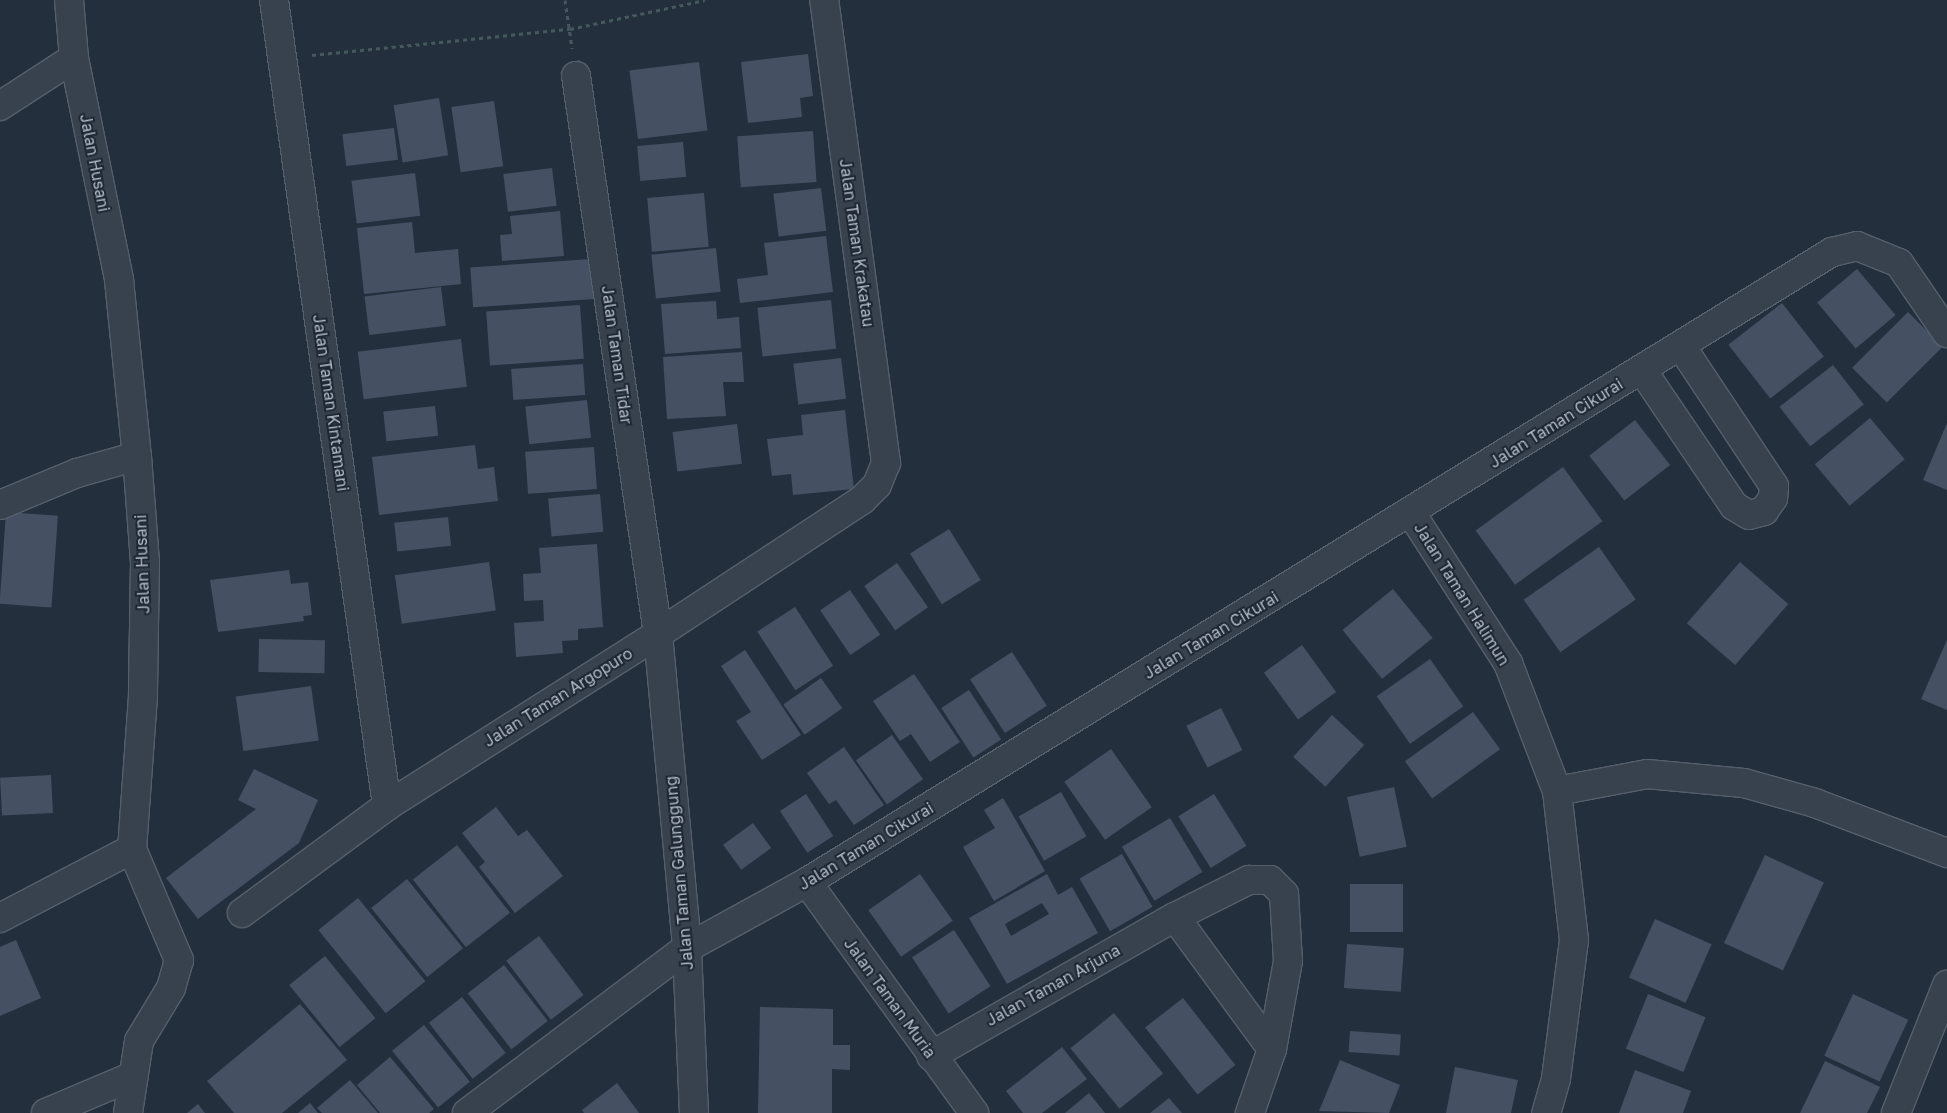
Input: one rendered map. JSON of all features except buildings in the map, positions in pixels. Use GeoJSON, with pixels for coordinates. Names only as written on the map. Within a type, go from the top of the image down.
{"type":"FeatureCollection","features":[{"type":"Feature","properties":{"kind":"street","name":"Jalan Husani"},"geometry":{"type":"LineString","coordinates":[[69,0],[74,58],[119,280],[137,456],[145,562],[144,696],[132,849],[179,960],[171,988],[139,1041],[128,1113]]}},
{"type":"Feature","properties":{"kind":"street","name":"Jalan Taman Kintamani"},"geometry":{"type":"LineString","coordinates":[[274,0],[387,806]]}},
{"type":"Feature","properties":{"kind":"street","name":"Jalan Taman Krakatau"},"geometry":{"type":"LineString","coordinates":[[824,0],[886,463],[877,485]]}},
{"type":"Feature","properties":{"kind":"street"},"geometry":{"type":"LineString","coordinates":[[0,106],[74,58]]}},
{"type":"Feature","properties":{"kind":"street","name":"Jalan Taman Tidar"},"geometry":{"type":"LineString","coordinates":[[576,76],[658,634]]}},
{"type":"Feature","properties":{"kind":"street","name":"Jalan Taman Cikurai"},"geometry":{"type":"LineString","coordinates":[[467,1113],[687,948],[807,882],[1411,513],[1832,252],[1857,246],[1899,263],[1947,333]]}},
{"type":"Feature","properties":{"kind":"street"},"geometry":{"type":"LineString","coordinates":[[1642,370],[1734,506],[1748,515],[1764,511],[1773,498],[1774,486],[1681,346]]}},
{"type":"Feature","properties":{"kind":"street"},"geometry":{"type":"LineString","coordinates":[[0,504],[77,473],[137,456]]}},
{"type":"Feature","properties":{"kind":"street","name":"Jalan Taman Argopuro"},"geometry":{"type":"LineString","coordinates":[[242,913],[387,806],[658,634],[862,500],[877,485]]}},
{"type":"Feature","properties":{"kind":"street","name":"Jalan Taman Halimun"},"geometry":{"type":"LineString","coordinates":[[1411,513],[1508,663],[1557,791],[1574,940],[1556,1079],[1546,1113]]}},
{"type":"Feature","properties":{"kind":"street","name":"Jalan Taman Galunggung"},"geometry":{"type":"LineString","coordinates":[[658,634],[687,948],[694,1113]]}},
{"type":"Feature","properties":{"kind":"street"},"geometry":{"type":"LineString","coordinates":[[1557,791],[1647,774],[1744,783],[1816,803],[1947,854]]}},
{"type":"Feature","properties":{"kind":"street"},"geometry":{"type":"LineString","coordinates":[[0,918],[132,849]]}},
{"type":"Feature","properties":{"kind":"street","name":"Jalan Taman Arjuna"},"geometry":{"type":"LineString","coordinates":[[931,1056],[1175,917],[1248,880],[1270,880],[1284,894],[1288,961],[1272,1049],[1250,1113]]}},
{"type":"Feature","properties":{"kind":"street","name":"Jalan Taman Muria"},"geometry":{"type":"LineString","coordinates":[[807,882],[974,1113]]}},
{"type":"Feature","properties":{"kind":"street"},"geometry":{"type":"LineString","coordinates":[[1175,917],[1272,1049]]}},
{"type":"Feature","properties":{"kind":"street"},"geometry":{"type":"LineString","coordinates":[[1896,1113],[1947,986]]}},
{"type":"Feature","properties":{"kind":"street"},"geometry":{"type":"LineString","coordinates":[[46,1113],[133,1076]]}},
{"type":"Feature","properties":{"kind":"path"},"geometry":{"type":"LineString","coordinates":[[565,0],[576,76]]}},
{"type":"Feature","properties":{"kind":"path"},"geometry":{"type":"LineString","coordinates":[[282,58],[570,29],[705,0]]}}]}
